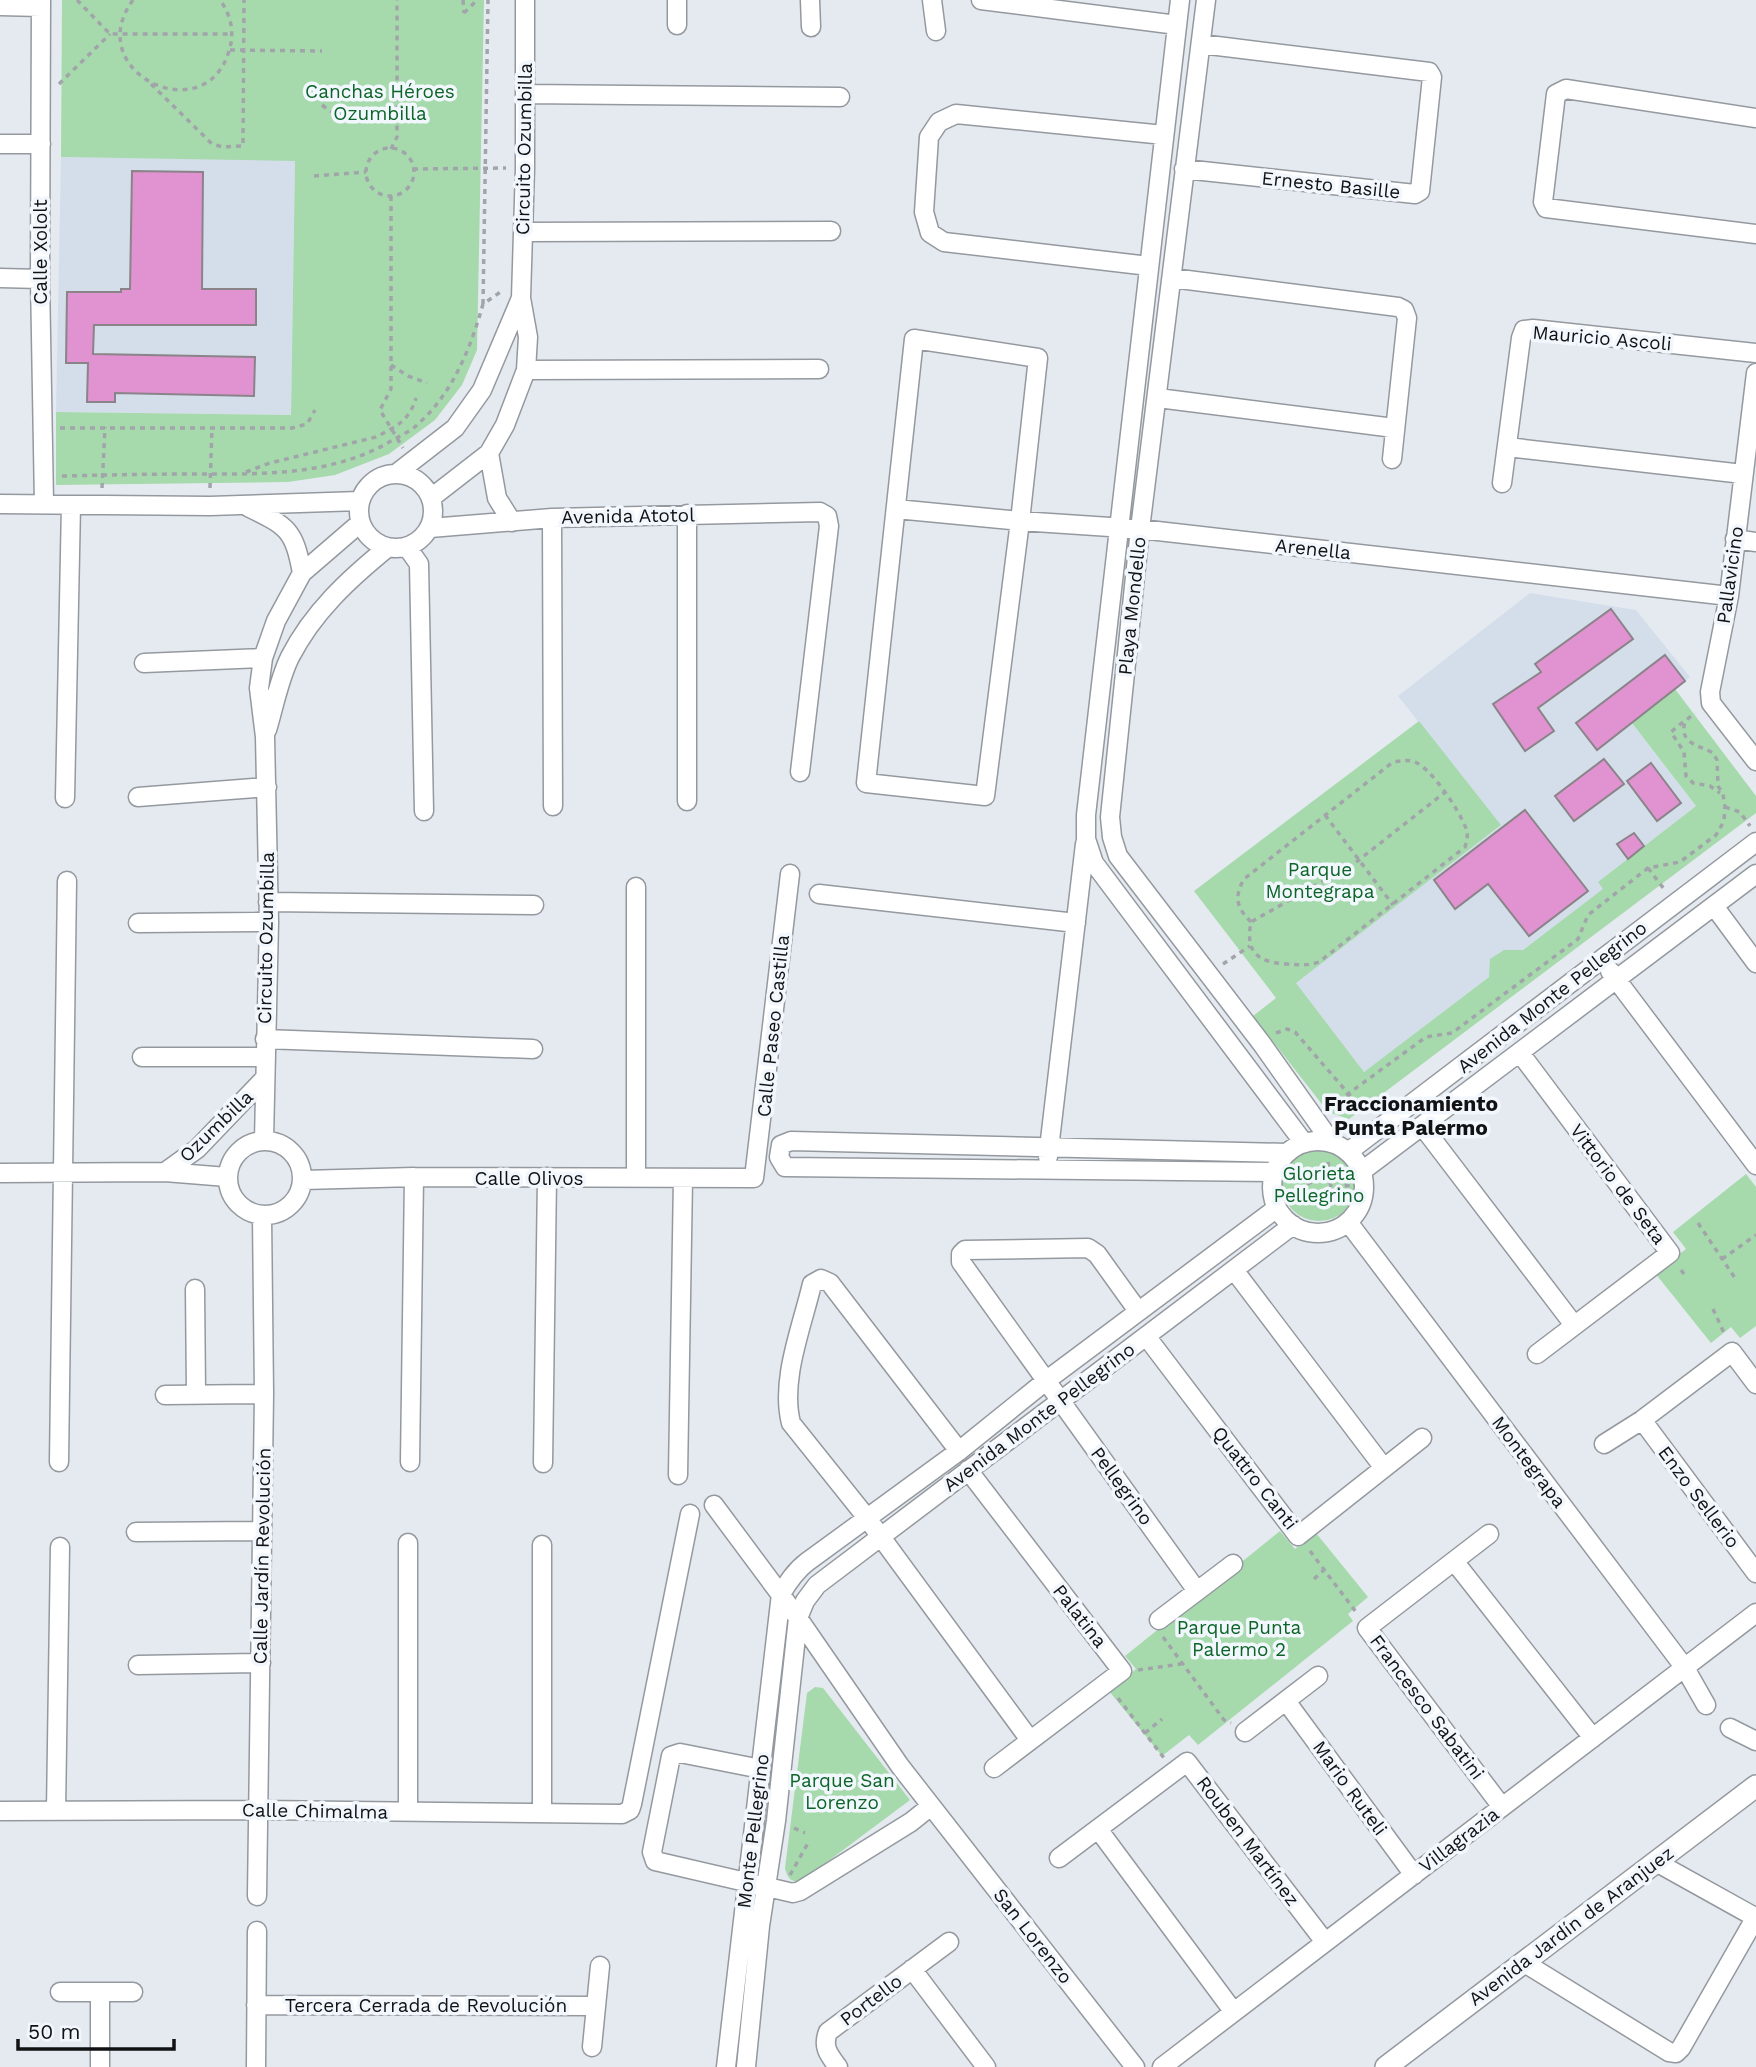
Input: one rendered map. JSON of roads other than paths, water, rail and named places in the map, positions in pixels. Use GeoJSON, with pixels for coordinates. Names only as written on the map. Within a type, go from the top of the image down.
{"type":"FeatureCollection","features":[{"type":"Feature","properties":{"kind":"street","name":"Circuito Ozumbilla"},"geometry":{"type":"LineString","coordinates":[[431,498],[489,453],[505,425],[526,370],[528,337],[521,298],[525,168],[525,0]]}},
{"type":"Feature","properties":{"kind":"street"},"geometry":{"type":"LineString","coordinates":[[677,0],[677,25]]}},
{"type":"Feature","properties":{"kind":"street"},"geometry":{"type":"LineString","coordinates":[[810,0],[811,27]]}},
{"type":"Feature","properties":{"kind":"street"},"geometry":{"type":"LineString","coordinates":[[932,0],[936,31]]}},
{"type":"Feature","properties":{"kind":"street"},"geometry":{"type":"LineString","coordinates":[[981,0],[1177,24]]}},
{"type":"Feature","properties":{"kind":"street","name":"Playa Mondello"},"geometry":{"type":"LineString","coordinates":[[1180,0],[1118,528],[1086,815],[1086,839],[1094,863],[1304,1143]]}},
{"type":"Feature","properties":{"kind":"street","name":"Playa Mondello"},"geometry":{"type":"LineString","coordinates":[[1206,0],[1140,529],[1110,817],[1112,837],[1118,856],[1262,1044],[1314,1118],[1363,1178]]}},
{"type":"Feature","properties":{"kind":"street"},"geometry":{"type":"LineString","coordinates":[[0,6],[41,3]]}},
{"type":"Feature","properties":{"kind":"street","name":"Calle Xololt"},"geometry":{"type":"LineString","coordinates":[[41,3],[40,279],[44,504]]}},
{"type":"Feature","properties":{"kind":"street","name":"Ernesto Basille"},"geometry":{"type":"LineString","coordinates":[[1184,169],[1415,194],[1420,191],[1432,77],[1429,72],[1201,44]]}},
{"type":"Feature","properties":{"kind":"street"},"geometry":{"type":"LineString","coordinates":[[1756,118],[1566,89],[1556,94],[1543,202],[1546,208],[1756,234]]}},
{"type":"Feature","properties":{"kind":"street"},"geometry":{"type":"LineString","coordinates":[[525,94],[841,97]]}},
{"type":"Feature","properties":{"kind":"street"},"geometry":{"type":"LineString","coordinates":[[1149,266],[944,242],[930,233],[924,212],[929,137],[939,122],[956,114],[1164,135]]}},
{"type":"Feature","properties":{"kind":"street"},"geometry":{"type":"LineString","coordinates":[[0,144],[41,144]]}},
{"type":"Feature","properties":{"kind":"street"},"geometry":{"type":"LineString","coordinates":[[524,232],[831,231]]}},
{"type":"Feature","properties":{"kind":"street"},"geometry":{"type":"LineString","coordinates":[[0,278],[40,279]]}},
{"type":"Feature","properties":{"kind":"street"},"geometry":{"type":"LineString","coordinates":[[1172,278],[1398,307],[1404,310],[1407,318],[1392,459]]}},
{"type":"Feature","properties":{"kind":"street","name":"Circuito Ozumbilla"},"geometry":{"type":"LineString","coordinates":[[404,468],[455,428],[482,390],[521,298]]}},
{"type":"Feature","properties":{"kind":"street","name":"Mauricio Ascoli"},"geometry":{"type":"LineString","coordinates":[[1502,484],[1524,330],[1756,353]]}},
{"type":"Feature","properties":{"kind":"street"},"geometry":{"type":"LineString","coordinates":[[914,339],[1038,358],[1020,521],[985,796],[866,783],[914,339]]}},
{"type":"Feature","properties":{"kind":"street"},"geometry":{"type":"LineString","coordinates":[[526,370],[819,369]]}},
{"type":"Feature","properties":{"kind":"street","name":"Pallavicino"},"geometry":{"type":"LineString","coordinates":[[1756,373],[1753,422],[1743,474],[1729,596],[1710,692],[1711,703],[1756,761]]}},
{"type":"Feature","properties":{"kind":"street"},"geometry":{"type":"LineString","coordinates":[[1158,398],[1394,428]]}},
{"type":"Feature","properties":{"kind":"street"},"geometry":{"type":"LineString","coordinates":[[1507,447],[1743,474]]}},
{"type":"Feature","properties":{"kind":"street"},"geometry":{"type":"LineString","coordinates":[[489,453],[497,498],[512,522]]}},
{"type":"Feature","properties":{"kind":"street"},"geometry":{"type":"LineString","coordinates":[[404,468],[418,480],[431,498],[434,513],[430,528],[420,540],[407,547],[387,548],[370,539],[360,523],[360,501],[368,486],[381,477],[404,468]]}},
{"type":"Feature","properties":{"kind":"street"},"geometry":{"type":"LineString","coordinates":[[0,504],[210,506],[360,501]]}},
{"type":"Feature","properties":{"kind":"street"},"geometry":{"type":"LineString","coordinates":[[65,798],[71,505]]}},
{"type":"Feature","properties":{"kind":"street"},"geometry":{"type":"LineString","coordinates":[[245,505],[281,523],[293,537],[302,573]]}},
{"type":"Feature","properties":{"kind":"street","name":"Arenella"},"geometry":{"type":"LineString","coordinates":[[895,509],[1140,529],[1729,596]]}},
{"type":"Feature","properties":{"kind":"street","name":"Avenida Atotol"},"geometry":{"type":"LineString","coordinates":[[430,528],[552,518],[820,512],[827,516],[829,526],[800,772]]}},
{"type":"Feature","properties":{"kind":"street"},"geometry":{"type":"LineString","coordinates":[[687,514],[687,801]]}},
{"type":"Feature","properties":{"kind":"street"},"geometry":{"type":"LineString","coordinates":[[552,518],[553,806]]}},
{"type":"Feature","properties":{"kind":"street","name":"Circuito Ozumbilla"},"geometry":{"type":"LineString","coordinates":[[264,1140],[269,922],[265,737],[259,688],[263,658],[276,621],[302,573],[360,523]]}},
{"type":"Feature","properties":{"kind":"street"},"geometry":{"type":"LineString","coordinates":[[1735,539],[1756,542]]}},
{"type":"Feature","properties":{"kind":"street"},"geometry":{"type":"LineString","coordinates":[[407,547],[419,565],[424,811]]}},
{"type":"Feature","properties":{"kind":"street","name":"Circuito Ozumbilla"},"geometry":{"type":"LineString","coordinates":[[265,737],[289,659],[316,617],[347,580],[387,548]]}},
{"type":"Feature","properties":{"kind":"street"},"geometry":{"type":"LineString","coordinates":[[144,663],[263,658]]}},
{"type":"Feature","properties":{"kind":"street"},"geometry":{"type":"LineString","coordinates":[[138,797],[267,787]]}},
{"type":"Feature","properties":{"kind":"street"},"geometry":{"type":"LineString","coordinates":[[1048,1171],[1048,1145],[1086,839]]}},
{"type":"Feature","properties":{"kind":"street","name":"Avenida Monte Pellegrino"},"geometry":{"type":"LineString","coordinates":[[1338,1146],[1379,1129],[1756,842]]}},
{"type":"Feature","properties":{"kind":"street","name":"Calle Paseo Castilla"},"geometry":{"type":"LineString","coordinates":[[754,1178],[790,874]]}},
{"type":"Feature","properties":{"kind":"street","name":"Avenida Monte Pellegrino"},"geometry":{"type":"LineString","coordinates":[[1363,1178],[1423,1127],[1756,874]]}},
{"type":"Feature","properties":{"kind":"street"},"geometry":{"type":"LineString","coordinates":[[59,1462],[67,881]]}},
{"type":"Feature","properties":{"kind":"street"},"geometry":{"type":"LineString","coordinates":[[636,887],[636,1178]]}},
{"type":"Feature","properties":{"kind":"street"},"geometry":{"type":"LineString","coordinates":[[818,894],[1076,923]]}},
{"type":"Feature","properties":{"kind":"street"},"geometry":{"type":"LineString","coordinates":[[268,902],[534,905]]}},
{"type":"Feature","properties":{"kind":"street"},"geometry":{"type":"LineString","coordinates":[[1714,906],[1756,963]]}},
{"type":"Feature","properties":{"kind":"street"},"geometry":{"type":"LineString","coordinates":[[138,923],[269,922]]}},
{"type":"Feature","properties":{"kind":"street"},"geometry":{"type":"LineString","coordinates":[[1601,960],[1756,1164]]}},
{"type":"Feature","properties":{"kind":"street"},"geometry":{"type":"LineString","coordinates":[[1178,974],[1202,967]]}},
{"type":"Feature","properties":{"kind":"street"},"geometry":{"type":"LineString","coordinates":[[265,1039],[533,1049]]}},
{"type":"Feature","properties":{"kind":"street","name":"Vittorio de Seta"},"geometry":{"type":"LineString","coordinates":[[1520,1053],[1670,1253],[1536,1354]]}},
{"type":"Feature","properties":{"kind":"street"},"geometry":{"type":"LineString","coordinates":[[142,1057],[265,1057]]}},
{"type":"Feature","properties":{"kind":"street","name":"Ozumbilla"},"geometry":{"type":"LineString","coordinates":[[165,1172],[197,1149],[265,1078]]}},
{"type":"Feature","properties":{"kind":"street"},"geometry":{"type":"LineString","coordinates":[[1423,1127],[1574,1325]]}},
{"type":"Feature","properties":{"kind":"street"},"geometry":{"type":"LineString","coordinates":[[264,1140],[284,1145],[298,1160],[303,1180],[297,1199],[282,1212],[261,1216],[244,1209],[231,1196],[227,1177],[232,1159],[245,1145],[264,1140]]}},
{"type":"Feature","properties":{"kind":"street"},"geometry":{"type":"LineString","coordinates":[[1274,1172],[785,1167],[779,1157],[781,1145],[791,1141],[1048,1145],[1287,1153]]}},
{"type":"Feature","properties":{"kind":"street"},"geometry":{"type":"LineString","coordinates":[[1338,1146],[1304,1143],[1287,1153],[1274,1172],[1272,1190],[1277,1208],[1293,1225],[1311,1232],[1331,1231],[1348,1222],[1357,1211],[1363,1198],[1363,1178]]}},
{"type":"Feature","properties":{"kind":"street"},"geometry":{"type":"LineString","coordinates":[[0,1173],[165,1172],[227,1177]]}},
{"type":"Feature","properties":{"kind":"street"},"geometry":{"type":"LineString","coordinates":[[410,1462],[414,1177]]}},
{"type":"Feature","properties":{"kind":"street","name":"Calle Olivos"},"geometry":{"type":"LineString","coordinates":[[303,1180],[414,1177],[754,1178]]}},
{"type":"Feature","properties":{"kind":"street"},"geometry":{"type":"LineString","coordinates":[[543,1463],[547,1177]]}},
{"type":"Feature","properties":{"kind":"street"},"geometry":{"type":"LineString","coordinates":[[678,1475],[683,1179]]}},
{"type":"Feature","properties":{"kind":"street","name":"Avenida Monte Pellegrino"},"geometry":{"type":"LineString","coordinates":[[781,1594],[797,1569],[959,1451],[1047,1380],[1277,1208]]}},
{"type":"Feature","properties":{"kind":"street","name":"Calle Jardín Revolución"},"geometry":{"type":"LineString","coordinates":[[257,1896],[264,1394],[261,1216]]}},
{"type":"Feature","properties":{"kind":"street","name":"Montegrapa"},"geometry":{"type":"LineString","coordinates":[[1348,1222],[1685,1668],[1706,1705]]}},
{"type":"Feature","properties":{"kind":"street","name":"Avenida Monte Pellegrino"},"geometry":{"type":"LineString","coordinates":[[799,1618],[805,1601],[817,1585],[1293,1225]]}},
{"type":"Feature","properties":{"kind":"street","name":"Pellegrino"},"geometry":{"type":"LineString","coordinates":[[1138,1311],[1097,1254],[1088,1248],[965,1250],[961,1254],[961,1262],[1197,1591]]}},
{"type":"Feature","properties":{"kind":"street"},"geometry":{"type":"LineString","coordinates":[[1234,1270],[1384,1468]]}},
{"type":"Feature","properties":{"kind":"street"},"geometry":{"type":"LineString","coordinates":[[959,1451],[830,1283],[821,1279],[813,1284],[787,1387],[791,1423],[867,1518],[1030,1740],[993,1768]]}},
{"type":"Feature","properties":{"kind":"street"},"geometry":{"type":"LineString","coordinates":[[195,1289],[196,1394]]}},
{"type":"Feature","properties":{"kind":"street","name":"Quattro Canti"},"geometry":{"type":"LineString","coordinates":[[1146,1336],[1298,1536],[1422,1438]]}},
{"type":"Feature","properties":{"kind":"street"},"geometry":{"type":"LineString","coordinates":[[1604,1444],[1642,1420],[1732,1352],[1756,1384]]}},
{"type":"Feature","properties":{"kind":"street"},"geometry":{"type":"LineString","coordinates":[[165,1395],[264,1394]]}},
{"type":"Feature","properties":{"kind":"street","name":"Enzo Sellerio"},"geometry":{"type":"LineString","coordinates":[[1642,1420],[1756,1573]]}},
{"type":"Feature","properties":{"kind":"street","name":"Palatina"},"geometry":{"type":"LineString","coordinates":[[968,1471],[1122,1671],[1030,1740]]}},
{"type":"Feature","properties":{"kind":"street","name":"San Lorenzo"},"geometry":{"type":"LineString","coordinates":[[714,1505],[799,1618],[900,1766],[1135,2067]]}},
{"type":"Feature","properties":{"kind":"street","name":"Calle Chimalma"},"geometry":{"type":"LineString","coordinates":[[0,1811],[258,1810],[622,1814],[630,1810],[690,1514]]}},
{"type":"Feature","properties":{"kind":"street"},"geometry":{"type":"LineString","coordinates":[[136,1532],[262,1531]]}},
{"type":"Feature","properties":{"kind":"street","name":"Francesco Sabatini"},"geometry":{"type":"LineString","coordinates":[[1489,1534],[1367,1628],[1502,1807]]}},
{"type":"Feature","properties":{"kind":"street"},"geometry":{"type":"LineString","coordinates":[[408,1543],[408,1812]]}},
{"type":"Feature","properties":{"kind":"street"},"geometry":{"type":"LineString","coordinates":[[542,1545],[542,1812]]}},
{"type":"Feature","properties":{"kind":"street"},"geometry":{"type":"LineString","coordinates":[[56,1811],[60,1547]]}},
{"type":"Feature","properties":{"kind":"street"},"geometry":{"type":"LineString","coordinates":[[1454,1561],[1593,1738]]}},
{"type":"Feature","properties":{"kind":"street"},"geometry":{"type":"LineString","coordinates":[[1159,1620],[1233,1564]]}},
{"type":"Feature","properties":{"kind":"street","name":"Monte Pellegrino"},"geometry":{"type":"LineString","coordinates":[[726,2067],[781,1594]]}},
{"type":"Feature","properties":{"kind":"street","name":"Villagrazia"},"geometry":{"type":"LineString","coordinates":[[1162,2067],[1756,1613]]}},
{"type":"Feature","properties":{"kind":"street","name":"Monte Pellegrino"},"geometry":{"type":"LineString","coordinates":[[746,2067],[765,1887],[776,1821],[799,1618]]}},
{"type":"Feature","properties":{"kind":"street"},"geometry":{"type":"LineString","coordinates":[[138,1665],[261,1663]]}},
{"type":"Feature","properties":{"kind":"street"},"geometry":{"type":"LineString","coordinates":[[1245,1732],[1318,1676]]}},
{"type":"Feature","properties":{"kind":"street","name":"Mario Ruteli"},"geometry":{"type":"LineString","coordinates":[[1286,1701],[1414,1875]]}},
{"type":"Feature","properties":{"kind":"street"},"geometry":{"type":"LineString","coordinates":[[1730,1728],[1756,1741]]}},
{"type":"Feature","properties":{"kind":"street"},"geometry":{"type":"LineString","coordinates":[[761,1769],[680,1753],[671,1756],[652,1852],[655,1861],[793,1894],[912,1822],[931,1806]]}},
{"type":"Feature","properties":{"kind":"street","name":"Rouben Martínez"},"geometry":{"type":"LineString","coordinates":[[1059,1858],[1187,1762],[1325,1941]]}},
{"type":"Feature","properties":{"kind":"street","name":"Avenida Jardín de Aranjuez"},"geometry":{"type":"LineString","coordinates":[[1393,2065],[1523,1962],[1756,1786]]}},
{"type":"Feature","properties":{"kind":"street"},"geometry":{"type":"LineString","coordinates":[[1098,1829],[1233,2011]]}},
{"type":"Feature","properties":{"kind":"street"},"geometry":{"type":"LineString","coordinates":[[1523,1962],[1669,2052],[1676,2053],[1753,1922],[1753,1916],[1656,1862]]}},
{"type":"Feature","properties":{"kind":"street"},"geometry":{"type":"LineString","coordinates":[[256,2067],[257,1931]]}},
{"type":"Feature","properties":{"kind":"street","name":"Portello"},"geometry":{"type":"LineString","coordinates":[[838,2067],[826,2050],[828,2032],[949,1942]]}},
{"type":"Feature","properties":{"kind":"street","name":"Tercera Cerrada de Revolución"},"geometry":{"type":"LineString","coordinates":[[592,2047],[600,1966]]}},
{"type":"Feature","properties":{"kind":"street","name":"Portello"},"geometry":{"type":"LineString","coordinates":[[912,1969],[986,2067]]}},
{"type":"Feature","properties":{"kind":"street"},"geometry":{"type":"LineString","coordinates":[[61,1992],[133,1992]]}},
{"type":"Feature","properties":{"kind":"street"},"geometry":{"type":"LineString","coordinates":[[100,1993],[100,2067]]}},
{"type":"Feature","properties":{"kind":"street","name":"Tercera Cerrada de Revolución"},"geometry":{"type":"LineString","coordinates":[[256,2005],[596,2006]]}},
{"type":"Feature","properties":{"kind":"district","name":"Fraccionamiento Punta Palermo"},"geometry":{"type":"Point","coordinates":[1411,1115]}},
{"type":"Feature","properties":{"kind":"park label","name":"Canchas Héroes Ozumbilla"},"geometry":{"type":"Point","coordinates":[380,102]}},
{"type":"Feature","properties":{"kind":"park label","name":"Parque Montegrapa"},"geometry":{"type":"Point","coordinates":[1320,880]}},
{"type":"Feature","properties":{"kind":"park label","name":"Glorieta Pellegrino"},"geometry":{"type":"Point","coordinates":[1319,1184]}},
{"type":"Feature","properties":{"kind":"park label","name":"Parque Punta Palermo 2"},"geometry":{"type":"Point","coordinates":[1239,1638]}},
{"type":"Feature","properties":{"kind":"park label","name":"Parque San Lorenzo"},"geometry":{"type":"Point","coordinates":[842,1791]}}]}
